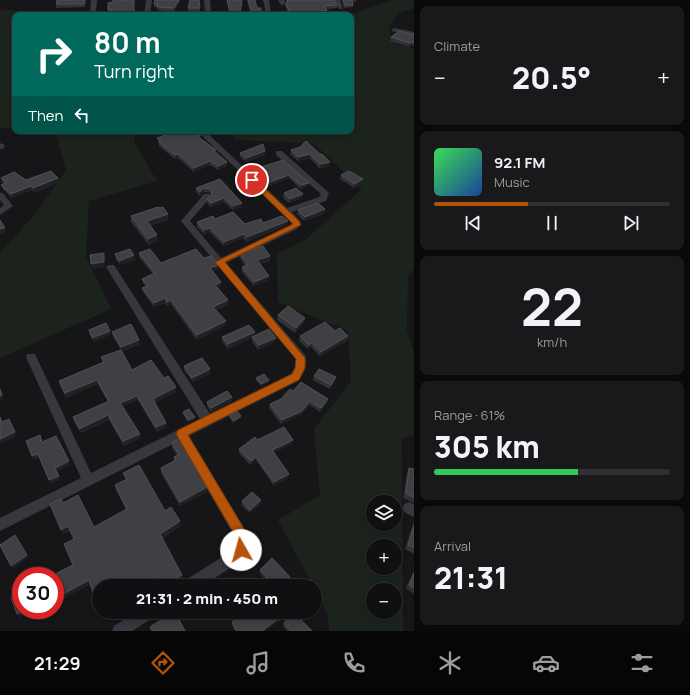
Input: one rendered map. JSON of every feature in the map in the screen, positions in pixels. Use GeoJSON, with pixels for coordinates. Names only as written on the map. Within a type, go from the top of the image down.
{"type":"FeatureCollection","features":[{"type":"Feature","properties":{"kind":"street"},"geometry":{"type":"LineString","coordinates":[[93,12],[94,0]]}},
{"type":"Feature","properties":{"kind":"street"},"geometry":{"type":"LineString","coordinates":[[147,12],[149,0]]}},
{"type":"Feature","properties":{"kind":"street"},"geometry":{"type":"LineString","coordinates":[[207,0],[208,12]]}},
{"type":"Feature","properties":{"kind":"street"},"geometry":{"type":"LineString","coordinates":[[266,0],[269,12]]}},
{"type":"Feature","properties":{"kind":"street"},"geometry":{"type":"LineString","coordinates":[[337,0],[341,8]]}},
{"type":"Feature","properties":{"kind":"street"},"geometry":{"type":"LineString","coordinates":[[394,30],[414,34]]}},
{"type":"Feature","properties":{"kind":"street"},"geometry":{"type":"LineString","coordinates":[[204,134],[297,222],[297,225],[220,262]]}},
{"type":"Feature","properties":{"kind":"street"},"geometry":{"type":"LineString","coordinates":[[279,153],[325,193],[324,199],[285,212]]}},
{"type":"Feature","properties":{"kind":"street"},"geometry":{"type":"LineString","coordinates":[[0,195],[9,206],[0,212]]}},
{"type":"Feature","properties":{"kind":"street"},"geometry":{"type":"LineString","coordinates":[[0,525],[295,377],[300,368],[301,358],[185,221],[207,196]]}},
{"type":"Feature","properties":{"kind":"street"},"geometry":{"type":"LineString","coordinates":[[111,267],[207,420]]}},
{"type":"Feature","properties":{"kind":"street"},"geometry":{"type":"LineString","coordinates":[[31,357],[88,481]]}},
{"type":"Feature","properties":{"kind":"street"},"geometry":{"type":"LineString","coordinates":[[181,434],[242,536],[241,550],[238,555],[200,579]]}},
{"type":"Feature","properties":{"kind":"street"},"geometry":{"type":"LineString","coordinates":[[119,631],[138,619]]}},
{"type":"Feature","properties":{"kind":"shaded area"},"geometry":{"type":"Polygon","coordinates":[[[393,0],[414,0],[414,8],[399,13],[388,28],[395,44],[414,48],[414,269],[408,275],[407,331],[414,352],[414,435],[402,439],[403,631],[329,631],[328,615],[322,603],[322,579],[309,579],[278,520],[320,495],[314,429],[351,381],[348,331],[278,302],[277,254],[305,240],[362,189],[313,143],[236,140],[230,134],[354,134],[354,13],[393,0]]]}},
{"type":"Feature","properties":{"kind":"shaded area"},"geometry":{"type":"Polygon","coordinates":[[[0,10],[58,12],[12,12],[12,128],[0,128],[0,10]]]}},
{"type":"Feature","properties":{"kind":"shaded area"},"geometry":{"type":"Polygon","coordinates":[[[56,134],[136,134],[134,142],[157,181],[89,201],[86,257],[111,309],[0,358],[0,253],[36,213],[66,170],[56,134]]]}},
{"type":"Feature","properties":{"kind":"building"},"geometry":{"type":"Polygon","coordinates":[[[57,0],[85,0],[84,4],[56,4],[57,0]]]}},
{"type":"Feature","properties":{"kind":"building"},"geometry":{"type":"Polygon","coordinates":[[[113,0],[134,0],[134,12],[111,12],[112,9],[108,10],[108,3],[113,2],[113,0]]]}},
{"type":"Feature","properties":{"kind":"building"},"geometry":{"type":"Polygon","coordinates":[[[155,0],[179,0],[174,8],[157,7],[158,4],[154,4],[155,0]]]}},
{"type":"Feature","properties":{"kind":"building"},"geometry":{"type":"Polygon","coordinates":[[[190,0],[199,0],[200,8],[188,8],[190,0]]]}},
{"type":"Feature","properties":{"kind":"building"},"geometry":{"type":"Polygon","coordinates":[[[227,0],[242,0],[240,12],[230,12],[227,0]]]}},
{"type":"Feature","properties":{"kind":"building"},"geometry":{"type":"Polygon","coordinates":[[[248,0],[255,0],[257,8],[261,8],[261,12],[251,12],[248,0]]]}},
{"type":"Feature","properties":{"kind":"building"},"geometry":{"type":"Polygon","coordinates":[[[287,0],[334,0],[337,5],[324,6],[327,11],[280,12],[289,11],[286,3],[288,2],[287,0]]]}},
{"type":"Feature","properties":{"kind":"building"},"geometry":{"type":"Polygon","coordinates":[[[343,0],[352,0],[353,5],[345,5],[343,0]]]}},
{"type":"Feature","properties":{"kind":"building"},"geometry":{"type":"Polygon","coordinates":[[[399,31],[414,35],[414,42],[410,43],[391,37],[399,31]]]}},
{"type":"Feature","properties":{"kind":"building"},"geometry":{"type":"Polygon","coordinates":[[[165,134],[200,134],[201,135],[197,136],[216,150],[214,151],[227,162],[218,166],[210,161],[194,168],[178,154],[175,155],[159,142],[162,142],[157,138],[166,135],[165,134]]]}},
{"type":"Feature","properties":{"kind":"building"},"geometry":{"type":"Polygon","coordinates":[[[306,141],[330,162],[320,164],[310,154],[298,157],[291,150],[303,146],[302,145],[306,141]]]}},
{"type":"Feature","properties":{"kind":"building"},"geometry":{"type":"Polygon","coordinates":[[[263,144],[265,151],[246,158],[240,153],[263,144]]]}},
{"type":"Feature","properties":{"kind":"building"},"geometry":{"type":"Polygon","coordinates":[[[283,160],[309,183],[301,185],[289,175],[270,182],[255,169],[283,160]]]}},
{"type":"Feature","properties":{"kind":"building"},"geometry":{"type":"Polygon","coordinates":[[[51,171],[58,178],[33,188],[31,186],[11,194],[1,185],[7,182],[1,178],[14,172],[26,180],[51,171]]]}},
{"type":"Feature","properties":{"kind":"building"},"geometry":{"type":"Polygon","coordinates":[[[349,171],[363,179],[355,184],[341,175],[349,171]]]}},
{"type":"Feature","properties":{"kind":"building"},"geometry":{"type":"Polygon","coordinates":[[[220,179],[242,203],[233,206],[224,198],[211,203],[207,199],[212,194],[211,189],[204,188],[200,192],[196,188],[220,179]]]}},
{"type":"Feature","properties":{"kind":"building"},"geometry":{"type":"Polygon","coordinates":[[[296,188],[303,194],[290,199],[284,193],[296,188]]]}},
{"type":"Feature","properties":{"kind":"building"},"geometry":{"type":"Polygon","coordinates":[[[318,203],[325,209],[305,217],[298,210],[318,203]]]}},
{"type":"Feature","properties":{"kind":"building"},"geometry":{"type":"Polygon","coordinates":[[[158,207],[163,207],[168,214],[147,221],[157,235],[148,239],[131,216],[158,207]]]}},
{"type":"Feature","properties":{"kind":"building"},"geometry":{"type":"Polygon","coordinates":[[[233,212],[245,224],[261,219],[263,223],[282,216],[288,221],[247,237],[244,234],[224,242],[210,228],[204,230],[197,222],[213,216],[215,219],[233,212]]]}},
{"type":"Feature","properties":{"kind":"building"},"geometry":{"type":"Polygon","coordinates":[[[0,220],[5,228],[0,229],[0,220]]]}},
{"type":"Feature","properties":{"kind":"building"},"geometry":{"type":"Polygon","coordinates":[[[263,246],[270,256],[257,260],[269,276],[254,282],[242,267],[248,265],[240,254],[263,246]]]}},
{"type":"Feature","properties":{"kind":"building"},"geometry":{"type":"Polygon","coordinates":[[[130,249],[134,255],[119,261],[115,254],[130,249]]]}},
{"type":"Feature","properties":{"kind":"building"},"geometry":{"type":"Polygon","coordinates":[[[150,249],[161,263],[196,249],[204,258],[211,256],[219,265],[210,268],[221,282],[215,285],[228,300],[213,307],[226,321],[197,335],[171,300],[167,302],[165,298],[154,303],[142,288],[148,286],[142,279],[155,273],[139,253],[150,249]]]}},
{"type":"Feature","properties":{"kind":"building"},"geometry":{"type":"Polygon","coordinates":[[[104,253],[104,262],[91,264],[90,255],[104,253]]]}},
{"type":"Feature","properties":{"kind":"building"},"geometry":{"type":"Polygon","coordinates":[[[288,306],[305,318],[296,328],[278,315],[288,306]]]}},
{"type":"Feature","properties":{"kind":"building"},"geometry":{"type":"Polygon","coordinates":[[[325,322],[335,331],[340,328],[348,336],[321,352],[312,343],[309,345],[300,336],[325,322]]]}},
{"type":"Feature","properties":{"kind":"building"},"geometry":{"type":"Polygon","coordinates":[[[106,323],[110,331],[92,338],[89,330],[106,323]]]}},
{"type":"Feature","properties":{"kind":"building"},"geometry":{"type":"Polygon","coordinates":[[[131,324],[139,340],[121,347],[112,332],[131,324]]]}},
{"type":"Feature","properties":{"kind":"building"},"geometry":{"type":"Polygon","coordinates":[[[249,325],[255,332],[228,344],[222,337],[249,325]]]}},
{"type":"Feature","properties":{"kind":"building"},"geometry":{"type":"Polygon","coordinates":[[[269,329],[276,338],[259,345],[252,337],[269,329]]]}},
{"type":"Feature","properties":{"kind":"building"},"geometry":{"type":"Polygon","coordinates":[[[121,350],[132,370],[151,360],[164,378],[168,376],[176,387],[153,399],[166,423],[156,427],[137,396],[120,403],[140,434],[123,441],[108,415],[79,429],[73,417],[109,401],[97,380],[65,393],[59,381],[104,362],[101,357],[121,350]]]}},
{"type":"Feature","properties":{"kind":"building"},"geometry":{"type":"Polygon","coordinates":[[[202,358],[210,369],[192,378],[184,366],[202,358]]]}},
{"type":"Feature","properties":{"kind":"building"},"geometry":{"type":"Polygon","coordinates":[[[319,369],[336,377],[331,385],[314,376],[319,369]]]}},
{"type":"Feature","properties":{"kind":"building"},"geometry":{"type":"Polygon","coordinates":[[[264,374],[269,380],[261,384],[256,378],[264,374]]]}},
{"type":"Feature","properties":{"kind":"building"},"geometry":{"type":"Polygon","coordinates":[[[301,382],[328,399],[321,408],[310,401],[302,411],[282,420],[270,404],[281,399],[290,389],[293,391],[301,382]]]}},
{"type":"Feature","properties":{"kind":"building"},"geometry":{"type":"Polygon","coordinates":[[[227,391],[232,397],[211,408],[207,402],[227,391]]]}},
{"type":"Feature","properties":{"kind":"building"},"geometry":{"type":"Polygon","coordinates":[[[189,409],[195,417],[188,420],[183,412],[189,409]]]}},
{"type":"Feature","properties":{"kind":"building"},"geometry":{"type":"Polygon","coordinates":[[[237,411],[241,416],[234,421],[229,415],[237,411]]]}},
{"type":"Feature","properties":{"kind":"building"},"geometry":{"type":"Polygon","coordinates":[[[0,417],[2,422],[9,419],[15,432],[0,439],[0,417]]]}},
{"type":"Feature","properties":{"kind":"building"},"geometry":{"type":"Polygon","coordinates":[[[284,427],[293,440],[272,450],[289,474],[274,482],[256,457],[251,461],[239,449],[255,437],[257,440],[284,427]]]}},
{"type":"Feature","properties":{"kind":"building"},"geometry":{"type":"Polygon","coordinates":[[[40,435],[42,442],[56,436],[69,461],[55,468],[59,476],[49,480],[38,454],[32,456],[26,441],[40,435]]]}},
{"type":"Feature","properties":{"kind":"building"},"geometry":{"type":"Polygon","coordinates":[[[179,439],[207,487],[180,502],[161,468],[176,460],[174,457],[179,454],[172,443],[179,439]]]}},
{"type":"Feature","properties":{"kind":"building"},"geometry":{"type":"Polygon","coordinates":[[[139,465],[165,511],[171,507],[180,521],[160,534],[182,575],[175,579],[160,579],[159,576],[154,579],[92,579],[92,590],[89,580],[64,594],[64,570],[73,565],[64,544],[74,539],[68,526],[61,530],[50,504],[61,499],[63,503],[78,495],[94,527],[127,509],[115,485],[127,479],[123,473],[139,465]]]}},
{"type":"Feature","properties":{"kind":"building"},"geometry":{"type":"Polygon","coordinates":[[[409,468],[414,469],[414,497],[406,494],[409,468]]]}},
{"type":"Feature","properties":{"kind":"building"},"geometry":{"type":"Polygon","coordinates":[[[252,492],[261,500],[250,510],[242,501],[252,492]]]}},
{"type":"Feature","properties":{"kind":"building"},"geometry":{"type":"Polygon","coordinates":[[[414,526],[414,548],[408,545],[414,526]]]}},
{"type":"Feature","properties":{"kind":"building"},"geometry":{"type":"Polygon","coordinates":[[[15,535],[27,555],[11,566],[0,545],[15,535]]]}},
{"type":"Feature","properties":{"kind":"building"},"geometry":{"type":"Polygon","coordinates":[[[272,558],[290,577],[288,579],[265,579],[267,577],[260,570],[272,558]]]}},
{"type":"Feature","properties":{"kind":"building"},"geometry":{"type":"Polygon","coordinates":[[[414,573],[414,588],[409,585],[414,573]]]}},
{"type":"Feature","properties":{"kind":"building"},"geometry":{"type":"Polygon","coordinates":[[[163,619],[179,619],[185,631],[152,631],[150,627],[163,619]]]}},
{"type":"Feature","properties":{"kind":"building"},"geometry":{"type":"Polygon","coordinates":[[[236,619],[278,619],[262,631],[237,631],[232,622],[236,619]]]}},
{"type":"Feature","properties":{"kind":"building"},"geometry":{"type":"Polygon","coordinates":[[[287,619],[300,619],[312,631],[291,631],[284,623],[287,619]]]}},
{"type":"Feature","properties":{"kind":"route"},"geometry":{"type":"LineString","coordinates":[[241,550],[242,536],[181,434],[295,377],[300,368],[301,358],[220,262],[297,225],[297,222],[252,180]]}}]}
